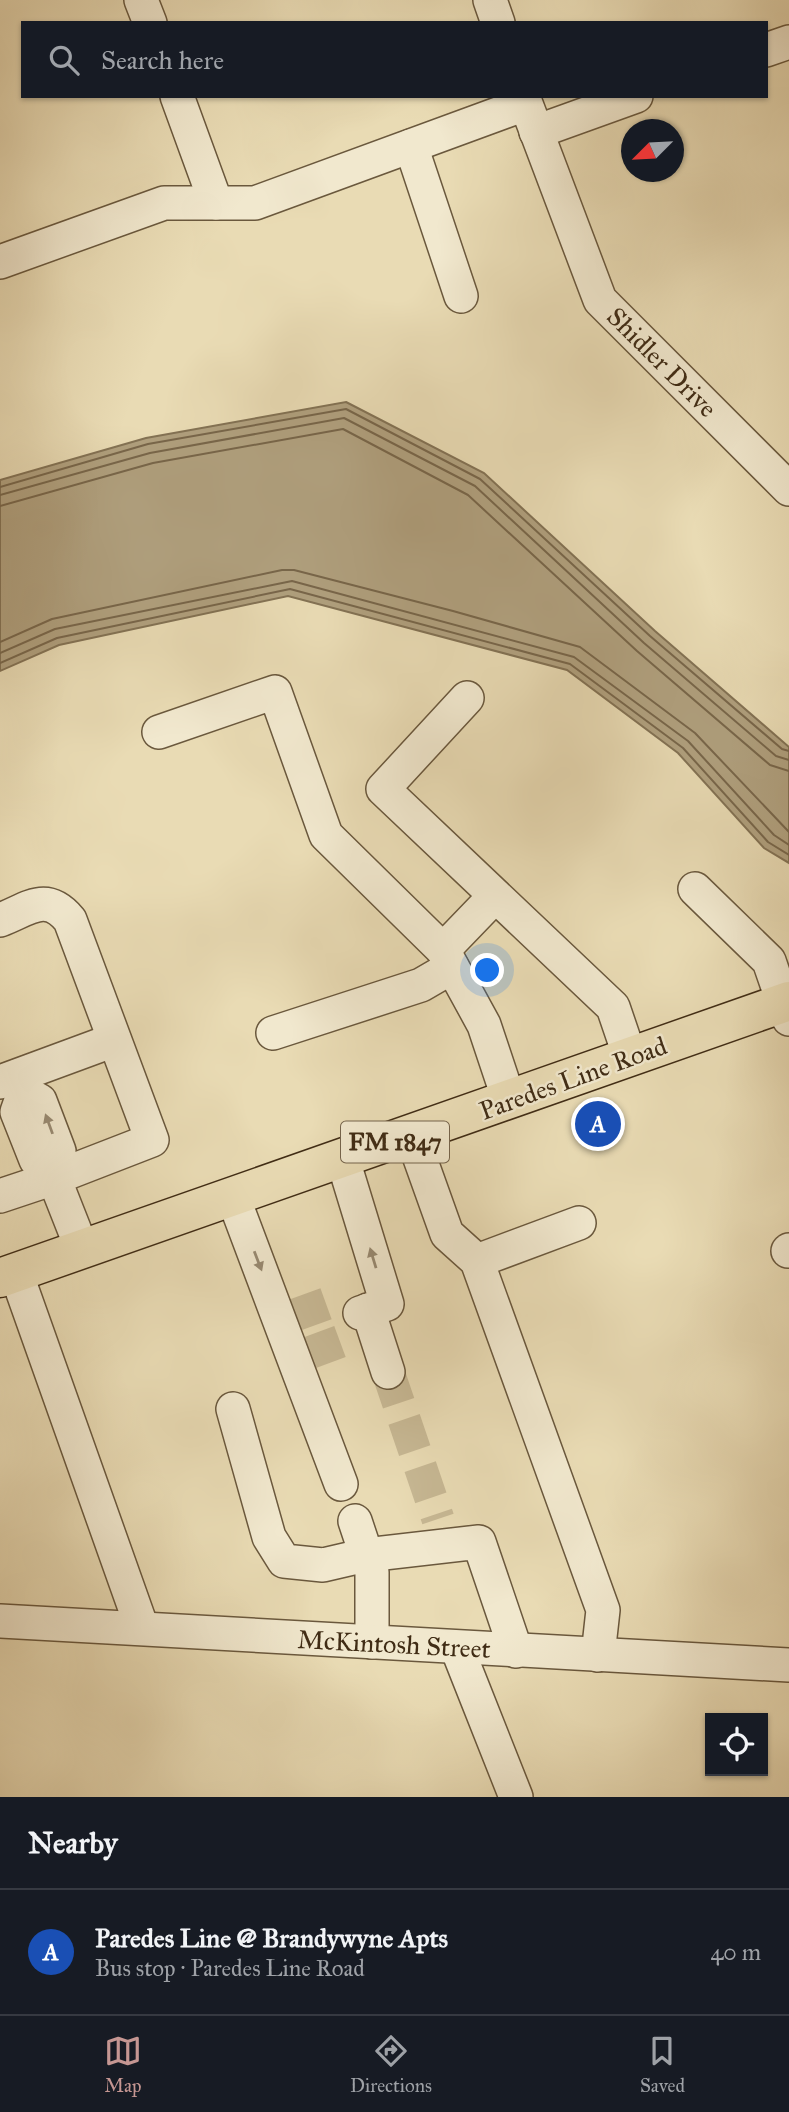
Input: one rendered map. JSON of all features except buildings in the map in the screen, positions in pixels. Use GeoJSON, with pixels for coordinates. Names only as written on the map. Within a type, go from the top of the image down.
{"type":"FeatureCollection","features":[{"type":"Feature","properties":{"kind":"main road","name":"Paredes Line Road"},"geometry":{"type":"LineString","coordinates":[[8,1276],[412,1136],[630,1057],[787,1008]]}},
{"type":"Feature","properties":{"kind":"street"},"geometry":{"type":"LineString","coordinates":[[141,0],[149,21]]}},
{"type":"Feature","properties":{"kind":"street"},"geometry":{"type":"LineString","coordinates":[[490,0],[497,21]]}},
{"type":"Feature","properties":{"kind":"street"},"geometry":{"type":"LineString","coordinates":[[768,49],[789,42]]}},
{"type":"Feature","properties":{"kind":"street"},"geometry":{"type":"LineString","coordinates":[[178,98],[216,202]]}},
{"type":"Feature","properties":{"kind":"street"},"geometry":{"type":"LineString","coordinates":[[0,262],[164,203],[255,203],[411,146],[528,111],[622,98]]}},
{"type":"Feature","properties":{"kind":"street","name":"Shidler Drive"},"geometry":{"type":"LineString","coordinates":[[528,111],[600,300],[789,489]]}},
{"type":"Feature","properties":{"kind":"street"},"geometry":{"type":"LineString","coordinates":[[411,146],[461,296]]}},
{"type":"Feature","properties":{"kind":"street"},"geometry":{"type":"LineString","coordinates":[[159,732],[275,691],[326,835],[447,959],[484,1025],[509,1100]]}},
{"type":"Feature","properties":{"kind":"street"},"geometry":{"type":"LineString","coordinates":[[467,698],[383,789],[613,1007],[630,1057]]}},
{"type":"Feature","properties":{"kind":"street"},"geometry":{"type":"LineString","coordinates":[[695,889],[769,961],[787,1008]]}},
{"type":"Feature","properties":{"kind":"street"},"geometry":{"type":"LineString","coordinates":[[273,1034],[421,985],[447,959],[495,896]]}},
{"type":"Feature","properties":{"kind":"street"},"geometry":{"type":"LineString","coordinates":[[0,920],[43,903],[59,907],[70,920],[152,1140],[52,1171],[0,1196]]}},
{"type":"Feature","properties":{"kind":"street"},"geometry":{"type":"LineString","coordinates":[[82,1249],[52,1171],[36,1160],[17,1112],[14,1083],[114,1040]]}},
{"type":"Feature","properties":{"kind":"street"},"geometry":{"type":"LineString","coordinates":[[412,1136],[447,1234],[477,1261],[603,1610],[598,1655]]}},
{"type":"Feature","properties":{"kind":"street"},"geometry":{"type":"LineString","coordinates":[[343,1160],[387,1304],[356,1314],[388,1372]]}},
{"type":"Feature","properties":{"kind":"street"},"geometry":{"type":"LineString","coordinates":[[233,1197],[295,1336],[341,1484]]}},
{"type":"Feature","properties":{"kind":"street"},"geometry":{"type":"LineString","coordinates":[[477,1261],[579,1223]]}},
{"type":"Feature","properties":{"kind":"street"},"geometry":{"type":"LineString","coordinates":[[8,1276],[142,1628]]}},
{"type":"Feature","properties":{"kind":"street"},"geometry":{"type":"LineString","coordinates":[[233,1409],[269,1537],[284,1561],[323,1565],[442,1532],[479,1542],[516,1651]]}},
{"type":"Feature","properties":{"kind":"street"},"geometry":{"type":"LineString","coordinates":[[355,1521],[372,1572],[372,1642]]}},
{"type":"Feature","properties":{"kind":"street","name":"McKintosh Street"},"geometry":{"type":"LineString","coordinates":[[0,1621],[789,1665]]}},
{"type":"Feature","properties":{"kind":"street"},"geometry":{"type":"LineString","coordinates":[[457,1648],[516,1797]]}},
{"type":"Feature","properties":{"kind":"water"},"geometry":{"type":"Polygon","coordinates":[[[346,402],[484,473],[655,631],[789,747],[789,863],[764,848],[678,753],[567,670],[288,596],[59,645],[0,671],[0,480],[146,438],[346,402]]]}},
{"type":"Feature","properties":{"kind":"tunnel"},"geometry":{"type":"LineString","coordinates":[[295,1315],[342,1298]]}},
{"type":"Feature","properties":{"kind":"tunnel"},"geometry":{"type":"LineString","coordinates":[[309,1353],[355,1336]]}},
{"type":"Feature","properties":{"kind":"tunnel"},"geometry":{"type":"LineString","coordinates":[[388,1372],[438,1519]]}},
{"type":"Feature","properties":{"kind":"place","name":"Paredes Line @ Brandywyne Apts"},"geometry":{"type":"Point","coordinates":[598,1124]}}]}
